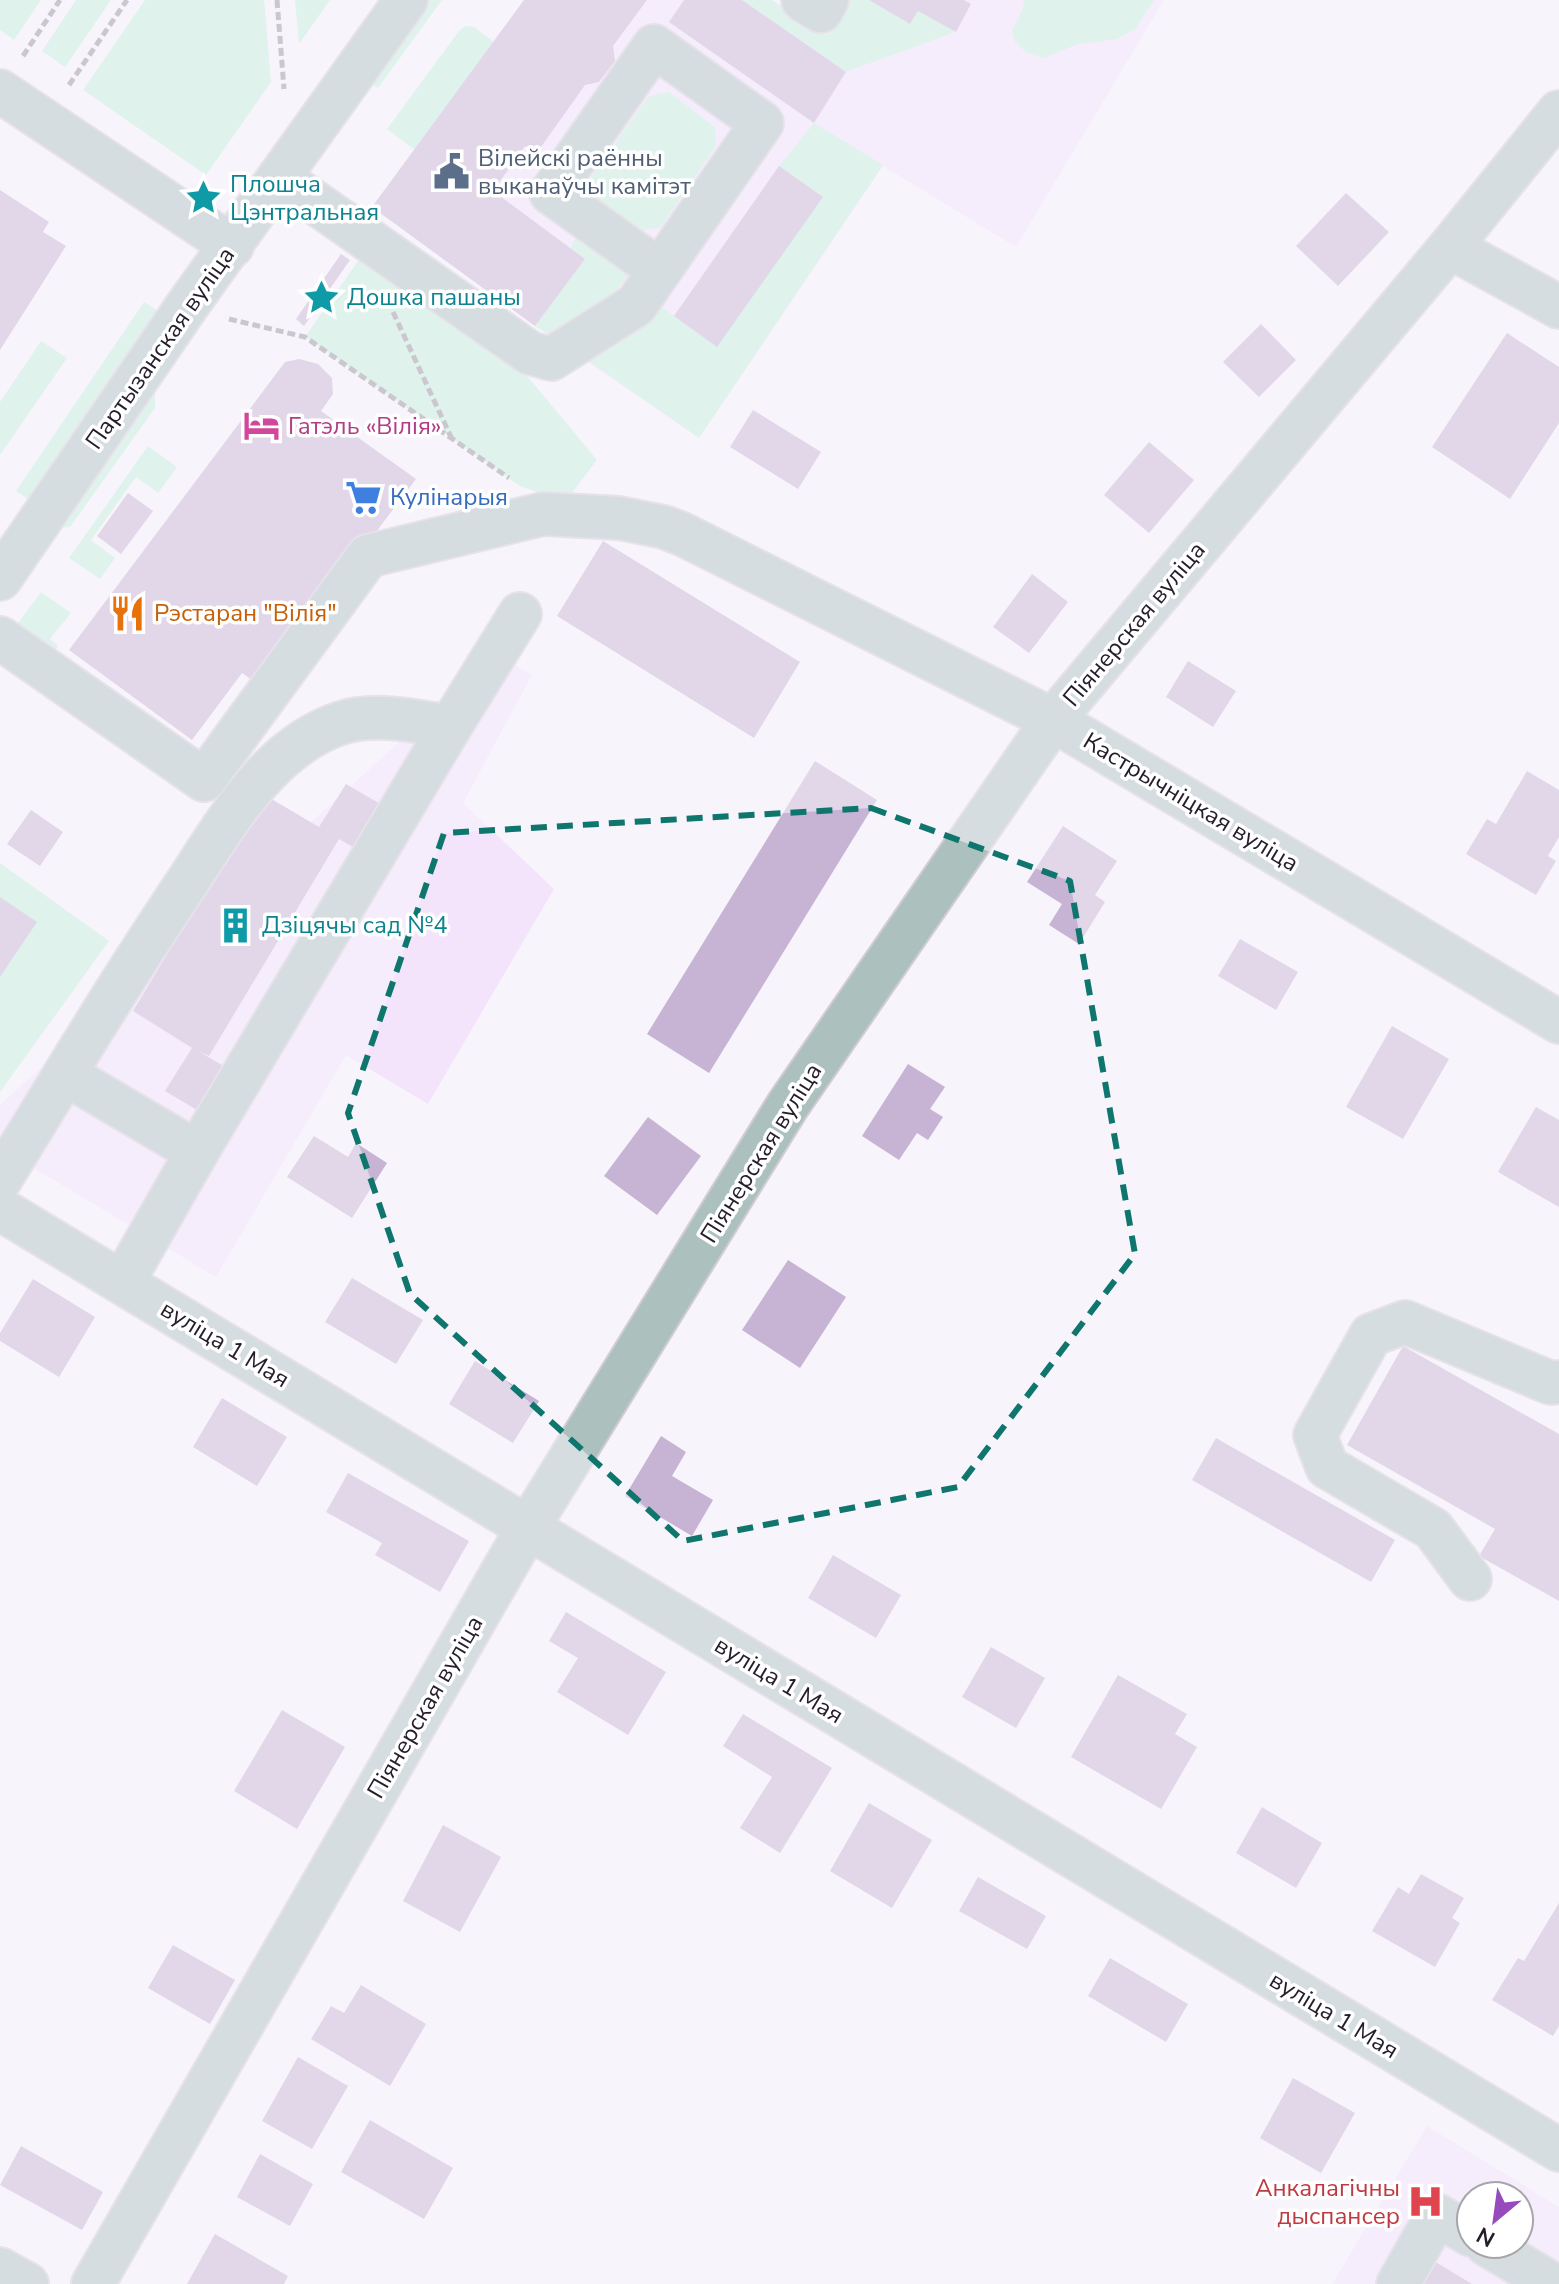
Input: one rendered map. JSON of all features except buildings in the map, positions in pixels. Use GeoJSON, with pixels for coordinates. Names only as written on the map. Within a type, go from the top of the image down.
{"type":"FeatureCollection","features":[{"type":"Feature","properties":{"kind":"street","name":"Партызанская вуліца"},"geometry":{"type":"LineString","coordinates":[[0,579],[189,303],[406,0]]}},
{"type":"Feature","properties":{"kind":"street"},"geometry":{"type":"LineString","coordinates":[[803,0],[821,11],[827,0]]}},
{"type":"Feature","properties":{"kind":"street"},"geometry":{"type":"LineString","coordinates":[[280,178],[530,353],[551,359],[636,305],[762,123],[654,46],[551,193],[659,270]]}},
{"type":"Feature","properties":{"kind":"street"},"geometry":{"type":"LineString","coordinates":[[9,78],[232,246]]}},
{"type":"Feature","properties":{"kind":"street","name":"Піянерская вуліца"},"geometry":{"type":"LineString","coordinates":[[93,2284],[527,1529],[788,1105],[1053,720],[1450,247],[1559,112]]}},
{"type":"Feature","properties":{"kind":"street"},"geometry":{"type":"LineString","coordinates":[[1450,247],[1559,307]]}},
{"type":"Feature","properties":{"kind":"street","name":"Кастрычніцкая вуліца"},"geometry":{"type":"LineString","coordinates":[[0,638],[204,780],[368,556],[532,500],[664,527],[1053,720],[1559,1022]]}},
{"type":"Feature","properties":{"kind":"street"},"geometry":{"type":"LineString","coordinates":[[123,1282],[197,1152],[520,614]]}},
{"type":"Feature","properties":{"kind":"street"},"geometry":{"type":"LineString","coordinates":[[0,1180],[140,954],[255,786],[296,746],[342,723],[394,718],[450,727]]}},
{"type":"Feature","properties":{"kind":"street"},"geometry":{"type":"LineString","coordinates":[[65,1074],[197,1152]]}},
{"type":"Feature","properties":{"kind":"street","name":"вуліца 1 Мая"},"geometry":{"type":"LineString","coordinates":[[0,1209],[1559,2150]]}},
{"type":"Feature","properties":{"kind":"street"},"geometry":{"type":"LineString","coordinates":[[1470,1579],[1433,1529],[1327,1467],[1315,1435],[1371,1335],[1405,1322],[1551,1383],[1559,1382]]}},
{"type":"Feature","properties":{"kind":"street"},"geometry":{"type":"LineString","coordinates":[[1398,2284],[1437,2215],[1455,2226]]}},
{"type":"Feature","properties":{"kind":"street"},"geometry":{"type":"LineString","coordinates":[[1512,2260],[1552,2284]]}},
{"type":"Feature","properties":{"kind":"street"},"geometry":{"type":"LineString","coordinates":[[0,2269],[27,2284]]}},
{"type":"Feature","properties":{"kind":"path"},"geometry":{"type":"LineString","coordinates":[[9,78],[60,0]]}},
{"type":"Feature","properties":{"kind":"path"},"geometry":{"type":"LineString","coordinates":[[63,94],[127,0]]}},
{"type":"Feature","properties":{"kind":"path"},"geometry":{"type":"LineString","coordinates":[[277,0],[284,89]]}},
{"type":"Feature","properties":{"kind":"path"},"geometry":{"type":"LineString","coordinates":[[391,308],[451,438]]}},
{"type":"Feature","properties":{"kind":"path"},"geometry":{"type":"LineString","coordinates":[[228,318],[305,337],[451,438],[532,500]]}},
{"type":"Feature","properties":{"kind":"highlighted area"},"geometry":{"type":"Polygon","coordinates":[[[871,808],[1070,881],[1135,1254],[958,1487],[683,1541],[410,1294],[348,1113],[444,833],[871,808]]]}},
{"type":"Feature","properties":{"kind":"shaded area"},"geometry":{"type":"Polygon","coordinates":[[[524,0],[742,0],[846,72],[956,32],[971,5],[964,0],[1164,0],[1016,247],[883,166],[699,438],[535,326],[372,207],[524,0]]]}},
{"type":"Feature","properties":{"kind":"shaded area"},"geometry":{"type":"Polygon","coordinates":[[[496,654],[532,675],[463,803],[554,889],[428,1104],[346,1055],[216,1277],[0,1148],[0,1105],[496,654]]]}},
{"type":"Feature","properties":{"kind":"shaded area","name":"Анкалагічны дыспансер"},"geometry":{"type":"Polygon","coordinates":[[[1427,2126],[1515,2180],[1455,2180],[1455,2260],[1535,2260],[1535,2192],[1559,2207],[1559,2284],[1332,2284],[1427,2126]]]}},
{"type":"Feature","properties":{"kind":"green space"},"geometry":{"type":"Polygon","coordinates":[[[0,0],[41,0],[14,40],[0,30],[0,0]]]}},
{"type":"Feature","properties":{"kind":"green space"},"geometry":{"type":"Polygon","coordinates":[[[76,0],[111,0],[65,67],[42,51],[76,0]]]}},
{"type":"Feature","properties":{"kind":"green space"},"geometry":{"type":"Polygon","coordinates":[[[145,0],[264,0],[271,82],[206,175],[83,90],[145,0]]]}},
{"type":"Feature","properties":{"kind":"green space"},"geometry":{"type":"Polygon","coordinates":[[[295,0],[330,0],[299,44],[295,0]]]}},
{"type":"Feature","properties":{"kind":"green space"},"geometry":{"type":"Polygon","coordinates":[[[429,0],[442,0],[378,88],[370,82],[429,0]]]}},
{"type":"Feature","properties":{"kind":"green space"},"geometry":{"type":"Polygon","coordinates":[[[742,0],[772,0],[825,34],[846,0],[871,0],[910,24],[918,11],[956,32],[846,72],[742,0]]]}},
{"type":"Feature","properties":{"kind":"green space"},"geometry":{"type":"Polygon","coordinates":[[[1023,0],[1154,0],[1135,29],[1117,39],[1078,44],[1044,58],[1027,53],[1015,42],[1012,31],[1024,6],[1023,0]]]}},
{"type":"Feature","properties":{"kind":"green space"},"geometry":{"type":"Polygon","coordinates":[[[465,26],[474,27],[494,42],[415,150],[387,129],[465,26]]]}},
{"type":"Feature","properties":{"kind":"green space"},"geometry":{"type":"Polygon","coordinates":[[[669,92],[715,127],[716,146],[661,227],[640,231],[590,195],[592,176],[649,96],[669,92]]]}},
{"type":"Feature","properties":{"kind":"green space"},"geometry":{"type":"Polygon","coordinates":[[[814,123],[883,165],[699,438],[584,358],[645,325],[659,305],[716,346],[779,166],[814,123]]]}},
{"type":"Feature","properties":{"kind":"green space"},"geometry":{"type":"Polygon","coordinates":[[[579,230],[633,268],[609,301],[553,337],[535,326],[585,259],[571,248],[579,230]]]}},
{"type":"Feature","properties":{"kind":"green space"},"geometry":{"type":"Polygon","coordinates":[[[365,251],[518,365],[597,460],[571,494],[545,495],[520,486],[305,337],[365,251]]]}},
{"type":"Feature","properties":{"kind":"green space"},"geometry":{"type":"Polygon","coordinates":[[[144,302],[160,312],[31,501],[16,491],[144,302]]]}},
{"type":"Feature","properties":{"kind":"green space"},"geometry":{"type":"Polygon","coordinates":[[[41,341],[67,358],[0,455],[0,402],[41,341]]]}},
{"type":"Feature","properties":{"kind":"green space"},"geometry":{"type":"Polygon","coordinates":[[[155,391],[155,408],[70,527],[58,528],[155,391]]]}},
{"type":"Feature","properties":{"kind":"green space"},"geometry":{"type":"Polygon","coordinates":[[[148,446],[177,467],[158,493],[136,477],[91,540],[115,558],[100,579],[69,558],[148,446]]]}},
{"type":"Feature","properties":{"kind":"green space"},"geometry":{"type":"Polygon","coordinates":[[[41,592],[71,613],[50,639],[58,646],[49,659],[12,631],[41,592]]]}},
{"type":"Feature","properties":{"kind":"green space"},"geometry":{"type":"Polygon","coordinates":[[[0,863],[109,941],[0,1092],[0,863]]]}},
{"type":"Feature","properties":{"kind":"place","name":"Вілейскі раённы выканаўчы камітэт"},"geometry":{"type":"Point","coordinates":[452,172]}},
{"type":"Feature","properties":{"kind":"place","name":"Плошча Цэнтральная"},"geometry":{"type":"Point","coordinates":[204,198]}},
{"type":"Feature","properties":{"kind":"place","name":"Дошка пашаны"},"geometry":{"type":"Point","coordinates":[321,297]}},
{"type":"Feature","properties":{"kind":"place","name":"Гатэль «Вілія»"},"geometry":{"type":"Point","coordinates":[262,426]}},
{"type":"Feature","properties":{"kind":"place","name":"Кулінарыя"},"geometry":{"type":"Point","coordinates":[364,497]}},
{"type":"Feature","properties":{"kind":"place","name":"Рэстаран \"Вілія\""},"geometry":{"type":"Point","coordinates":[128,613]}},
{"type":"Feature","properties":{"kind":"place","name":"Дзіцячы сад №4"},"geometry":{"type":"Point","coordinates":[236,925]}},
{"type":"Feature","properties":{"kind":"place","name":"Анкалагічны дыспансер"},"geometry":{"type":"Point","coordinates":[1426,2202]}}]}
